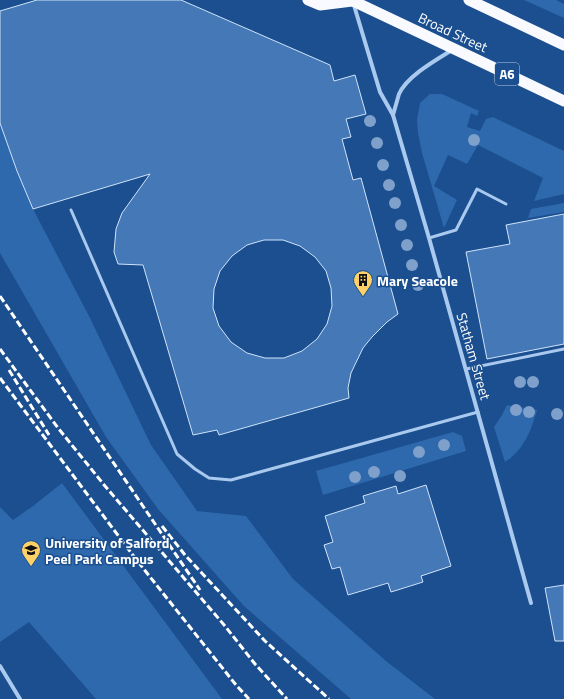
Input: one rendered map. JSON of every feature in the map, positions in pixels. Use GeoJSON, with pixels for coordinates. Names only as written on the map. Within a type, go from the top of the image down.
{"type":"FeatureCollection","features":[{"type":"Feature","properties":{"kind":"highway"},"geometry":{"type":"LineString","coordinates":[[308,0],[320,5],[351,0]]}},
{"type":"Feature","properties":{"kind":"highway","name":"Broad Street"},"geometry":{"type":"LineString","coordinates":[[351,0],[564,101]]}},
{"type":"Feature","properties":{"kind":"highway"},"geometry":{"type":"LineString","coordinates":[[469,0],[564,45]]}},
{"type":"Feature","properties":{"kind":"street","name":"Statham Street"},"geometry":{"type":"LineString","coordinates":[[351,0],[366,43],[380,92],[393,115],[466,368],[531,603]]}},
{"type":"Feature","properties":{"kind":"street"},"geometry":{"type":"LineString","coordinates":[[393,115],[400,93],[405,85],[414,76],[454,48]]}},
{"type":"Feature","properties":{"kind":"street"},"geometry":{"type":"LineString","coordinates":[[0,666],[20,699]]}},
{"type":"Feature","properties":{"kind":"lane"},"geometry":{"type":"LineString","coordinates":[[429,238],[456,230],[477,189],[506,204]]}},
{"type":"Feature","properties":{"kind":"lane"},"geometry":{"type":"LineString","coordinates":[[71,210],[177,454],[196,470],[209,478],[231,480],[478,412]]}},
{"type":"Feature","properties":{"kind":"lane"},"geometry":{"type":"LineString","coordinates":[[466,368],[564,349]]}},
{"type":"Feature","properties":{"kind":"shaded area"},"geometry":{"type":"Polygon","coordinates":[[[524,0],[556,0],[564,4],[564,18],[524,0]]]}},
{"type":"Feature","properties":{"kind":"shaded area"},"geometry":{"type":"Polygon","coordinates":[[[430,94],[442,94],[479,111],[477,116],[471,113],[467,127],[480,131],[486,119],[493,117],[564,151],[564,194],[534,201],[543,178],[478,145],[467,164],[448,155],[434,186],[457,200],[444,228],[422,153],[418,133],[417,120],[420,103],[430,94]]]}},
{"type":"Feature","properties":{"kind":"shaded area"},"geometry":{"type":"Polygon","coordinates":[[[0,123],[17,171],[33,209],[90,318],[151,445],[197,511],[246,516],[293,579],[386,661],[435,699],[351,699],[244,606],[158,509],[106,437],[0,253],[0,123]]]}},
{"type":"Feature","properties":{"kind":"shaded area"},"geometry":{"type":"Polygon","coordinates":[[[564,203],[564,212],[528,218],[531,209],[564,203]]]}},
{"type":"Feature","properties":{"kind":"shaded area"},"geometry":{"type":"Polygon","coordinates":[[[507,405],[537,410],[522,446],[505,462],[494,427],[507,405]]]}},
{"type":"Feature","properties":{"kind":"shaded area"},"geometry":{"type":"Polygon","coordinates":[[[453,432],[462,436],[466,451],[323,495],[316,471],[453,432]]]}},
{"type":"Feature","properties":{"kind":"shaded area"},"geometry":{"type":"Polygon","coordinates":[[[62,483],[222,699],[96,699],[29,622],[0,642],[0,507],[13,520],[62,483]]]}},
{"type":"Feature","properties":{"kind":"building"},"geometry":{"type":"Polygon","coordinates":[[[37,0],[181,0],[330,65],[334,81],[355,75],[366,114],[346,119],[351,137],[342,139],[353,180],[361,178],[398,314],[387,322],[363,348],[351,373],[348,388],[349,398],[219,435],[217,430],[193,435],[143,265],[118,264],[114,252],[116,229],[122,213],[150,174],[33,209],[17,171],[0,123],[0,11],[37,0]],[[264,240],[247,245],[232,256],[220,271],[214,289],[213,308],[219,326],[231,342],[247,353],[265,358],[284,358],[302,351],[317,339],[327,324],[332,306],[331,288],[326,271],[315,257],[300,246],[283,240],[264,240]]]}},
{"type":"Feature","properties":{"kind":"building"},"geometry":{"type":"Polygon","coordinates":[[[564,214],[564,344],[487,359],[466,252],[510,244],[506,225],[564,214]]]}},
{"type":"Feature","properties":{"kind":"building"},"geometry":{"type":"Polygon","coordinates":[[[426,485],[451,566],[421,576],[423,582],[391,592],[388,583],[348,595],[340,567],[332,569],[324,545],[333,542],[325,516],[365,503],[363,496],[396,486],[398,494],[426,485]]]}},
{"type":"Feature","properties":{"kind":"building"},"geometry":{"type":"Polygon","coordinates":[[[564,585],[564,641],[555,641],[545,588],[564,585]]]}},
{"type":"Feature","properties":{"kind":"railway"},"geometry":{"type":"LineString","coordinates":[[0,296],[200,590]]}},
{"type":"Feature","properties":{"kind":"railway"},"geometry":{"type":"LineString","coordinates":[[0,349],[58,428],[105,486],[225,626],[255,664],[287,699]]}},
{"type":"Feature","properties":{"kind":"railway"},"geometry":{"type":"LineString","coordinates":[[9,370],[49,435]]}},
{"type":"Feature","properties":{"kind":"railway"},"geometry":{"type":"LineString","coordinates":[[0,378],[135,558],[236,685],[249,699]]}},
{"type":"Feature","properties":{"kind":"railway"},"geometry":{"type":"LineString","coordinates":[[162,526],[185,555],[265,641],[329,699]]}},
{"type":"Feature","properties":{"kind":"place","name":"Mary Seacole"},"geometry":{"type":"Point","coordinates":[363,297]}},
{"type":"Feature","properties":{"kind":"place","name":"University of Salford Peel Park Campus"},"geometry":{"type":"Point","coordinates":[31,567]}}]}
